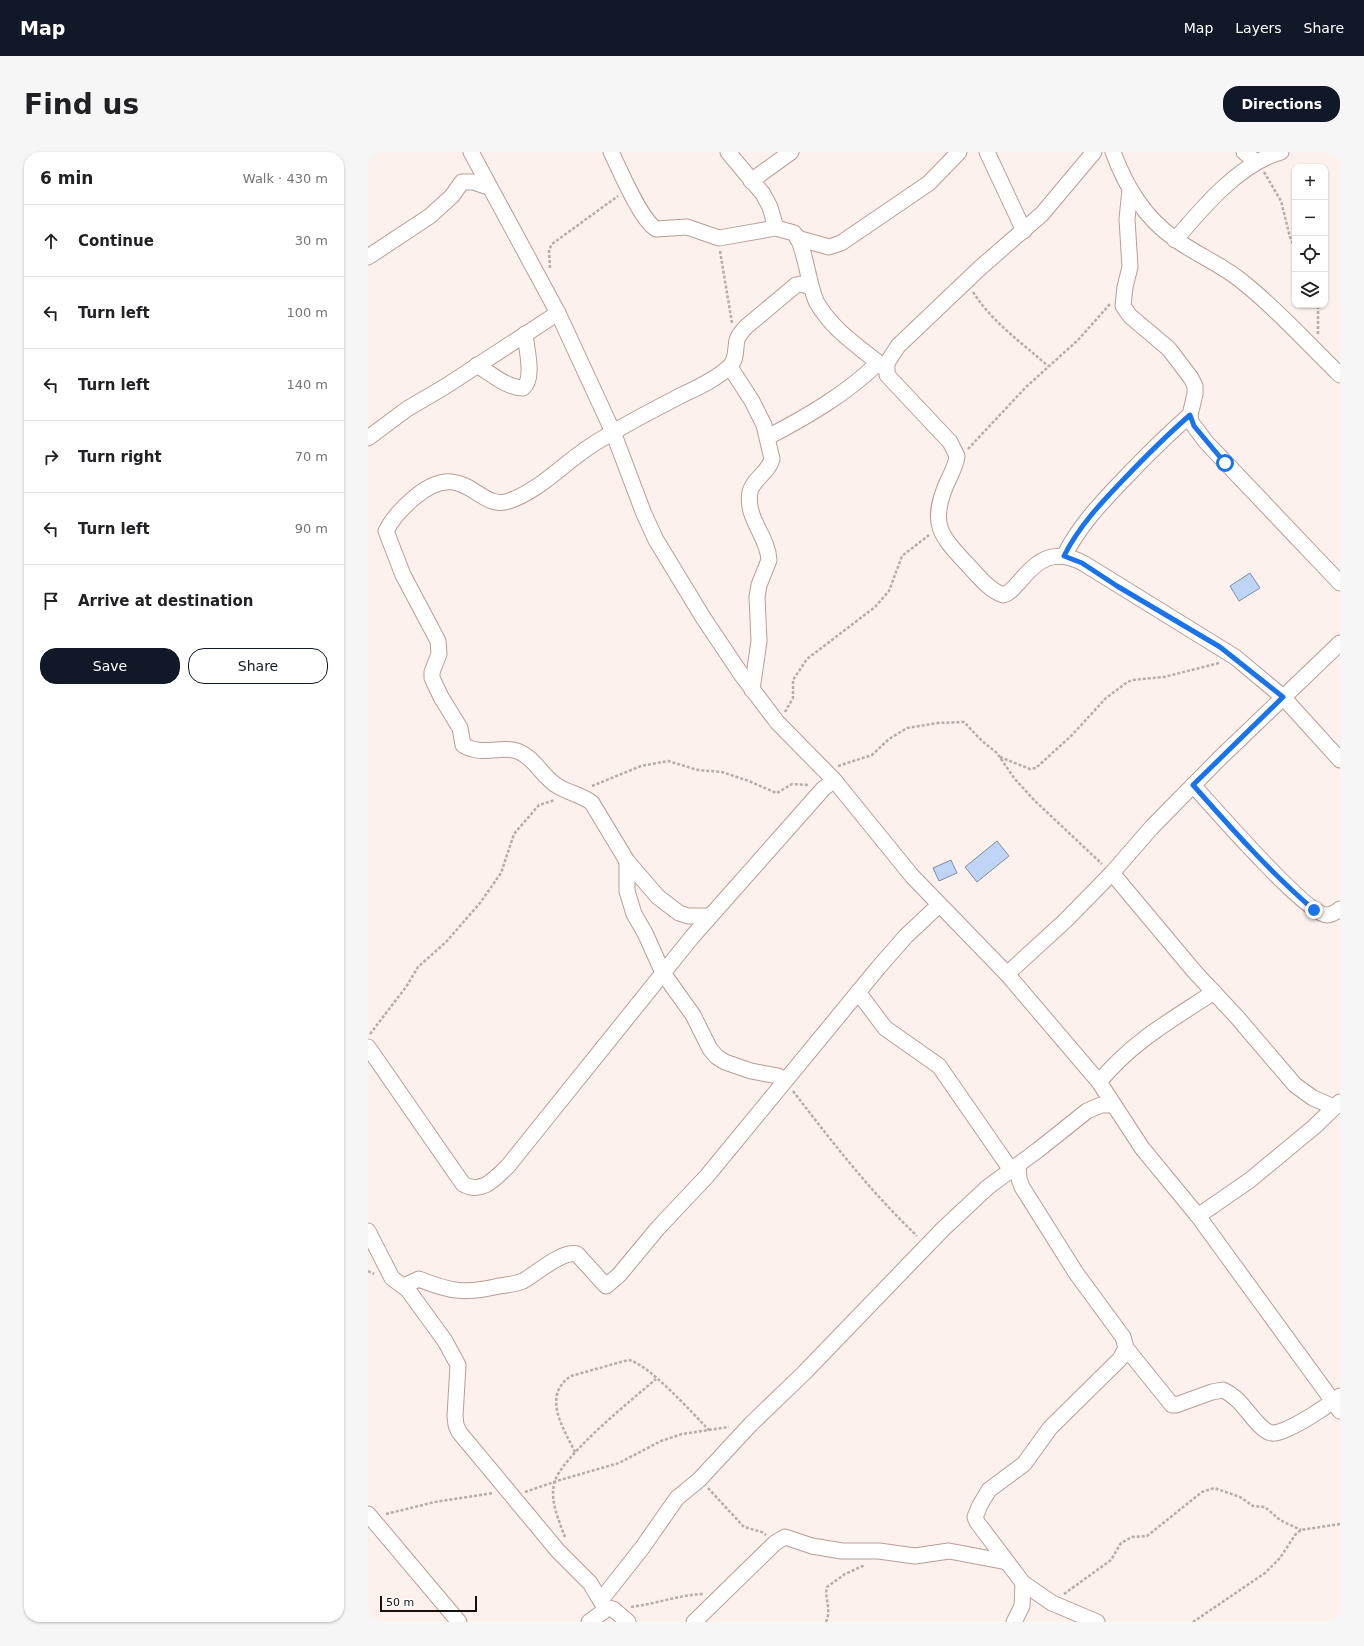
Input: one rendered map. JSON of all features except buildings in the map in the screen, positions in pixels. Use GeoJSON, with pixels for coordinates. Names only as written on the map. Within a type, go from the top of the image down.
{"type":"FeatureCollection","features":[{"type":"Feature","properties":{"kind":"street"},"geometry":{"type":"LineString","coordinates":[[471,152],[488,187],[558,313],[613,432],[644,514],[656,540],[704,619],[752,690],[777,722],[827,780],[912,876],[1007,974],[1099,1082],[1142,1148],[1198,1216],[1338,1403],[1280,1432],[1271,1433],[1264,1429],[1237,1400],[1223,1390],[1212,1392],[1176,1406],[1172,1405],[1126,1348],[1123,1336],[1076,1273],[1022,1187],[1014,1168],[938,1066],[885,1028],[858,992]]}},
{"type":"Feature","properties":{"kind":"street"},"geometry":{"type":"LineString","coordinates":[[611,152],[628,189],[648,222],[656,229],[687,227],[718,238],[776,228],[794,233],[797,238],[811,287],[818,303],[833,326],[842,335],[882,366],[887,375],[950,442],[954,449],[957,459],[942,497],[938,520],[942,537],[980,578],[993,589],[1003,595],[1009,592],[1028,571],[1040,561],[1054,556],[1064,556],[1082,563],[1235,657],[1283,697],[1340,760]]}},
{"type":"Feature","properties":{"kind":"street"},"geometry":{"type":"LineString","coordinates":[[728,152],[763,194],[770,207],[776,228]]}},
{"type":"Feature","properties":{"kind":"street"},"geometry":{"type":"LineString","coordinates":[[751,181],[791,152]]}},
{"type":"Feature","properties":{"kind":"street"},"geometry":{"type":"LineString","coordinates":[[797,238],[828,247],[841,243],[930,183],[959,152]]}},
{"type":"Feature","properties":{"kind":"street"},"geometry":{"type":"LineString","coordinates":[[987,152],[1024,231]]}},
{"type":"Feature","properties":{"kind":"street"},"geometry":{"type":"LineString","coordinates":[[768,437],[816,411],[882,366],[898,346],[966,282],[1042,214],[1094,152]]}},
{"type":"Feature","properties":{"kind":"street"},"geometry":{"type":"LineString","coordinates":[[1113,152],[1130,190],[1148,217],[1175,240],[1243,282],[1289,322],[1340,375]]}},
{"type":"Feature","properties":{"kind":"street"},"geometry":{"type":"LineString","coordinates":[[1244,152],[1256,162]]}},
{"type":"Feature","properties":{"kind":"street"},"geometry":{"type":"LineString","coordinates":[[1175,240],[1214,197],[1256,162],[1281,152]]}},
{"type":"Feature","properties":{"kind":"street"},"geometry":{"type":"LineString","coordinates":[[368,257],[441,208],[462,182],[472,182],[488,187]]}},
{"type":"Feature","properties":{"kind":"street"},"geometry":{"type":"LineString","coordinates":[[1130,190],[1127,219],[1130,267],[1125,287],[1125,310],[1138,324],[1169,350],[1193,382],[1195,394],[1190,415],[1194,426],[1220,458],[1280,518],[1340,582]]}},
{"type":"Feature","properties":{"kind":"street"},"geometry":{"type":"LineString","coordinates":[[710,916],[688,916],[679,913],[658,897],[627,860],[592,803],[575,793],[557,786],[531,760],[518,751],[513,749],[478,751],[463,745],[460,728],[432,678],[432,672],[439,654],[438,641],[403,575],[386,531],[392,519],[426,488],[448,481],[466,486],[491,500],[499,502],[507,502],[535,488],[588,447],[640,416],[702,385],[730,367],[736,353],[737,340],[741,332],[747,326],[796,285],[801,284],[811,287]]}},
{"type":"Feature","properties":{"kind":"street"},"geometry":{"type":"LineString","coordinates":[[368,438],[407,408],[446,386],[558,313]]}},
{"type":"Feature","properties":{"kind":"street"},"geometry":{"type":"LineString","coordinates":[[477,365],[516,388],[523,388],[528,380],[530,368],[524,334]]}},
{"type":"Feature","properties":{"kind":"street"},"geometry":{"type":"LineString","coordinates":[[730,367],[758,412],[768,437],[772,461],[753,485],[750,495],[750,509],[769,560],[759,585],[757,597],[759,641],[752,690]]}},
{"type":"Feature","properties":{"kind":"street"},"geometry":{"type":"LineString","coordinates":[[1064,556],[1074,538],[1093,512],[1154,448],[1190,415]]}},
{"type":"Feature","properties":{"kind":"street"},"geometry":{"type":"LineString","coordinates":[[1007,974],[1066,920],[1112,873],[1152,827],[1193,785],[1283,697],[1340,644]]}},
{"type":"Feature","properties":{"kind":"street"},"geometry":{"type":"LineString","coordinates":[[368,1047],[464,1184],[476,1189],[486,1186],[508,1166],[710,916],[827,780]]}},
{"type":"Feature","properties":{"kind":"street"},"geometry":{"type":"LineString","coordinates":[[1193,785],[1237,835],[1314,910],[1326,915],[1332,914],[1340,909]]}},
{"type":"Feature","properties":{"kind":"street"},"geometry":{"type":"LineString","coordinates":[[627,860],[629,903],[663,973],[693,1015],[710,1049],[717,1057],[738,1067],[778,1076],[784,1080]]}},
{"type":"Feature","properties":{"kind":"street"},"geometry":{"type":"LineString","coordinates":[[1112,873],[1295,1085],[1308,1095],[1337,1104],[1314,1127],[1256,1175],[1198,1216]]}},
{"type":"Feature","properties":{"kind":"street"},"geometry":{"type":"LineString","coordinates":[[406,1287],[408,1284],[419,1279],[438,1287],[453,1290],[466,1292],[483,1290],[522,1281],[562,1256],[574,1253],[577,1254],[606,1286],[619,1275],[658,1228],[707,1176],[784,1080],[906,936],[939,905]]}},
{"type":"Feature","properties":{"kind":"street"},"geometry":{"type":"LineString","coordinates":[[1099,1082],[1125,1053],[1158,1027],[1214,992]]}},
{"type":"Feature","properties":{"kind":"street"},"geometry":{"type":"LineString","coordinates":[[589,1622],[607,1606],[642,1548],[677,1498],[699,1480],[751,1424],[928,1246],[967,1204],[1094,1106],[1113,1105]]}},
{"type":"Feature","properties":{"kind":"street"},"geometry":{"type":"LineString","coordinates":[[368,1230],[392,1278],[406,1287],[445,1341],[458,1365],[456,1425],[470,1446],[558,1551],[590,1583],[607,1606],[628,1622]]}},
{"type":"Feature","properties":{"kind":"street"},"geometry":{"type":"LineString","coordinates":[[1097,1622],[1052,1603],[1023,1583],[977,1522],[975,1517],[980,1505],[990,1490],[1024,1464],[1050,1428],[1120,1359],[1126,1348]]}},
{"type":"Feature","properties":{"kind":"street"},"geometry":{"type":"LineString","coordinates":[[369,1517],[459,1622]]}},
{"type":"Feature","properties":{"kind":"street"},"geometry":{"type":"LineString","coordinates":[[694,1622],[775,1543],[788,1537],[812,1546],[842,1551],[879,1551],[915,1556],[949,1551],[1007,1562]]}},
{"type":"Feature","properties":{"kind":"street"},"geometry":{"type":"LineString","coordinates":[[1014,1622],[1022,1606],[1023,1583]]}},
{"type":"Feature","properties":{"kind":"path"},"geometry":{"type":"LineString","coordinates":[[1256,162],[1277,192],[1292,240]]}},
{"type":"Feature","properties":{"kind":"path"},"geometry":{"type":"LineString","coordinates":[[550,272],[549,250],[552,244],[628,189]]}},
{"type":"Feature","properties":{"kind":"path"},"geometry":{"type":"LineString","coordinates":[[718,238],[729,312],[737,340]]}},
{"type":"Feature","properties":{"kind":"path"},"geometry":{"type":"LineString","coordinates":[[966,282],[984,308],[997,323],[1048,366]]}},
{"type":"Feature","properties":{"kind":"path"},"geometry":{"type":"LineString","coordinates":[[957,459],[1048,366],[1078,340],[1125,287]]}},
{"type":"Feature","properties":{"kind":"path"},"geometry":{"type":"LineString","coordinates":[[1318,308],[1318,334],[1324,359]]}},
{"type":"Feature","properties":{"kind":"path"},"geometry":{"type":"LineString","coordinates":[[777,722],[792,701],[794,696],[792,683],[807,659],[875,607],[889,592],[902,556],[924,540],[939,525]]}},
{"type":"Feature","properties":{"kind":"path"},"geometry":{"type":"LineString","coordinates":[[1000,757],[1030,768],[1036,768],[1072,736],[1106,698],[1126,683],[1132,680],[1164,677],[1203,668],[1235,657]]}},
{"type":"Feature","properties":{"kind":"path"},"geometry":{"type":"LineString","coordinates":[[368,1038],[418,966],[446,942],[480,903],[501,873],[514,834],[534,810],[543,803],[562,799],[641,766],[663,762],[698,770],[722,772],[750,781],[777,793],[792,784],[816,786],[872,755],[889,739],[907,728],[960,721],[967,724],[978,738],[1000,757],[1014,778],[1034,800],[1076,842],[1112,873]]}},
{"type":"Feature","properties":{"kind":"path"},"geometry":{"type":"LineString","coordinates":[[784,1080],[843,1157],[891,1212],[928,1246]]}},
{"type":"Feature","properties":{"kind":"path"},"geometry":{"type":"LineString","coordinates":[[575,1452],[558,1415],[555,1404],[557,1394],[568,1378],[628,1360],[637,1363],[656,1379],[709,1430]]}},
{"type":"Feature","properties":{"kind":"path"},"geometry":{"type":"LineString","coordinates":[[566,1540],[554,1502],[554,1482],[565,1462],[656,1379]]}},
{"type":"Feature","properties":{"kind":"path"},"geometry":{"type":"LineString","coordinates":[[369,1517],[435,1502],[508,1491],[526,1492],[554,1482],[619,1463],[640,1451],[675,1437],[730,1427]]}},
{"type":"Feature","properties":{"kind":"path"},"geometry":{"type":"LineString","coordinates":[[699,1480],[744,1527],[762,1532],[775,1543]]}},
{"type":"Feature","properties":{"kind":"path"},"geometry":{"type":"LineString","coordinates":[[1052,1603],[1111,1560],[1121,1543],[1132,1537],[1147,1536],[1202,1492],[1212,1488],[1240,1497],[1253,1506],[1265,1507],[1280,1520],[1301,1530]]}},
{"type":"Feature","properties":{"kind":"path"},"geometry":{"type":"LineString","coordinates":[[1193,1622],[1265,1573],[1280,1558],[1295,1534],[1301,1530],[1340,1524]]}},
{"type":"Feature","properties":{"kind":"path"},"geometry":{"type":"LineString","coordinates":[[826,1622],[829,1611],[825,1592],[827,1587],[845,1574],[868,1564]]}},
{"type":"Feature","properties":{"kind":"path"},"geometry":{"type":"LineString","coordinates":[[607,1606],[650,1605],[682,1596],[724,1593]]}},
{"type":"Feature","properties":{"kind":"route"},"geometry":{"type":"LineString","coordinates":[[1225,463],[1206,442],[1191,422],[1190,415],[1168,434],[1093,512],[1074,538],[1064,556],[1074,558],[1117,586],[1220,647],[1235,657],[1283,697],[1193,785],[1237,835],[1314,910]]}}]}
